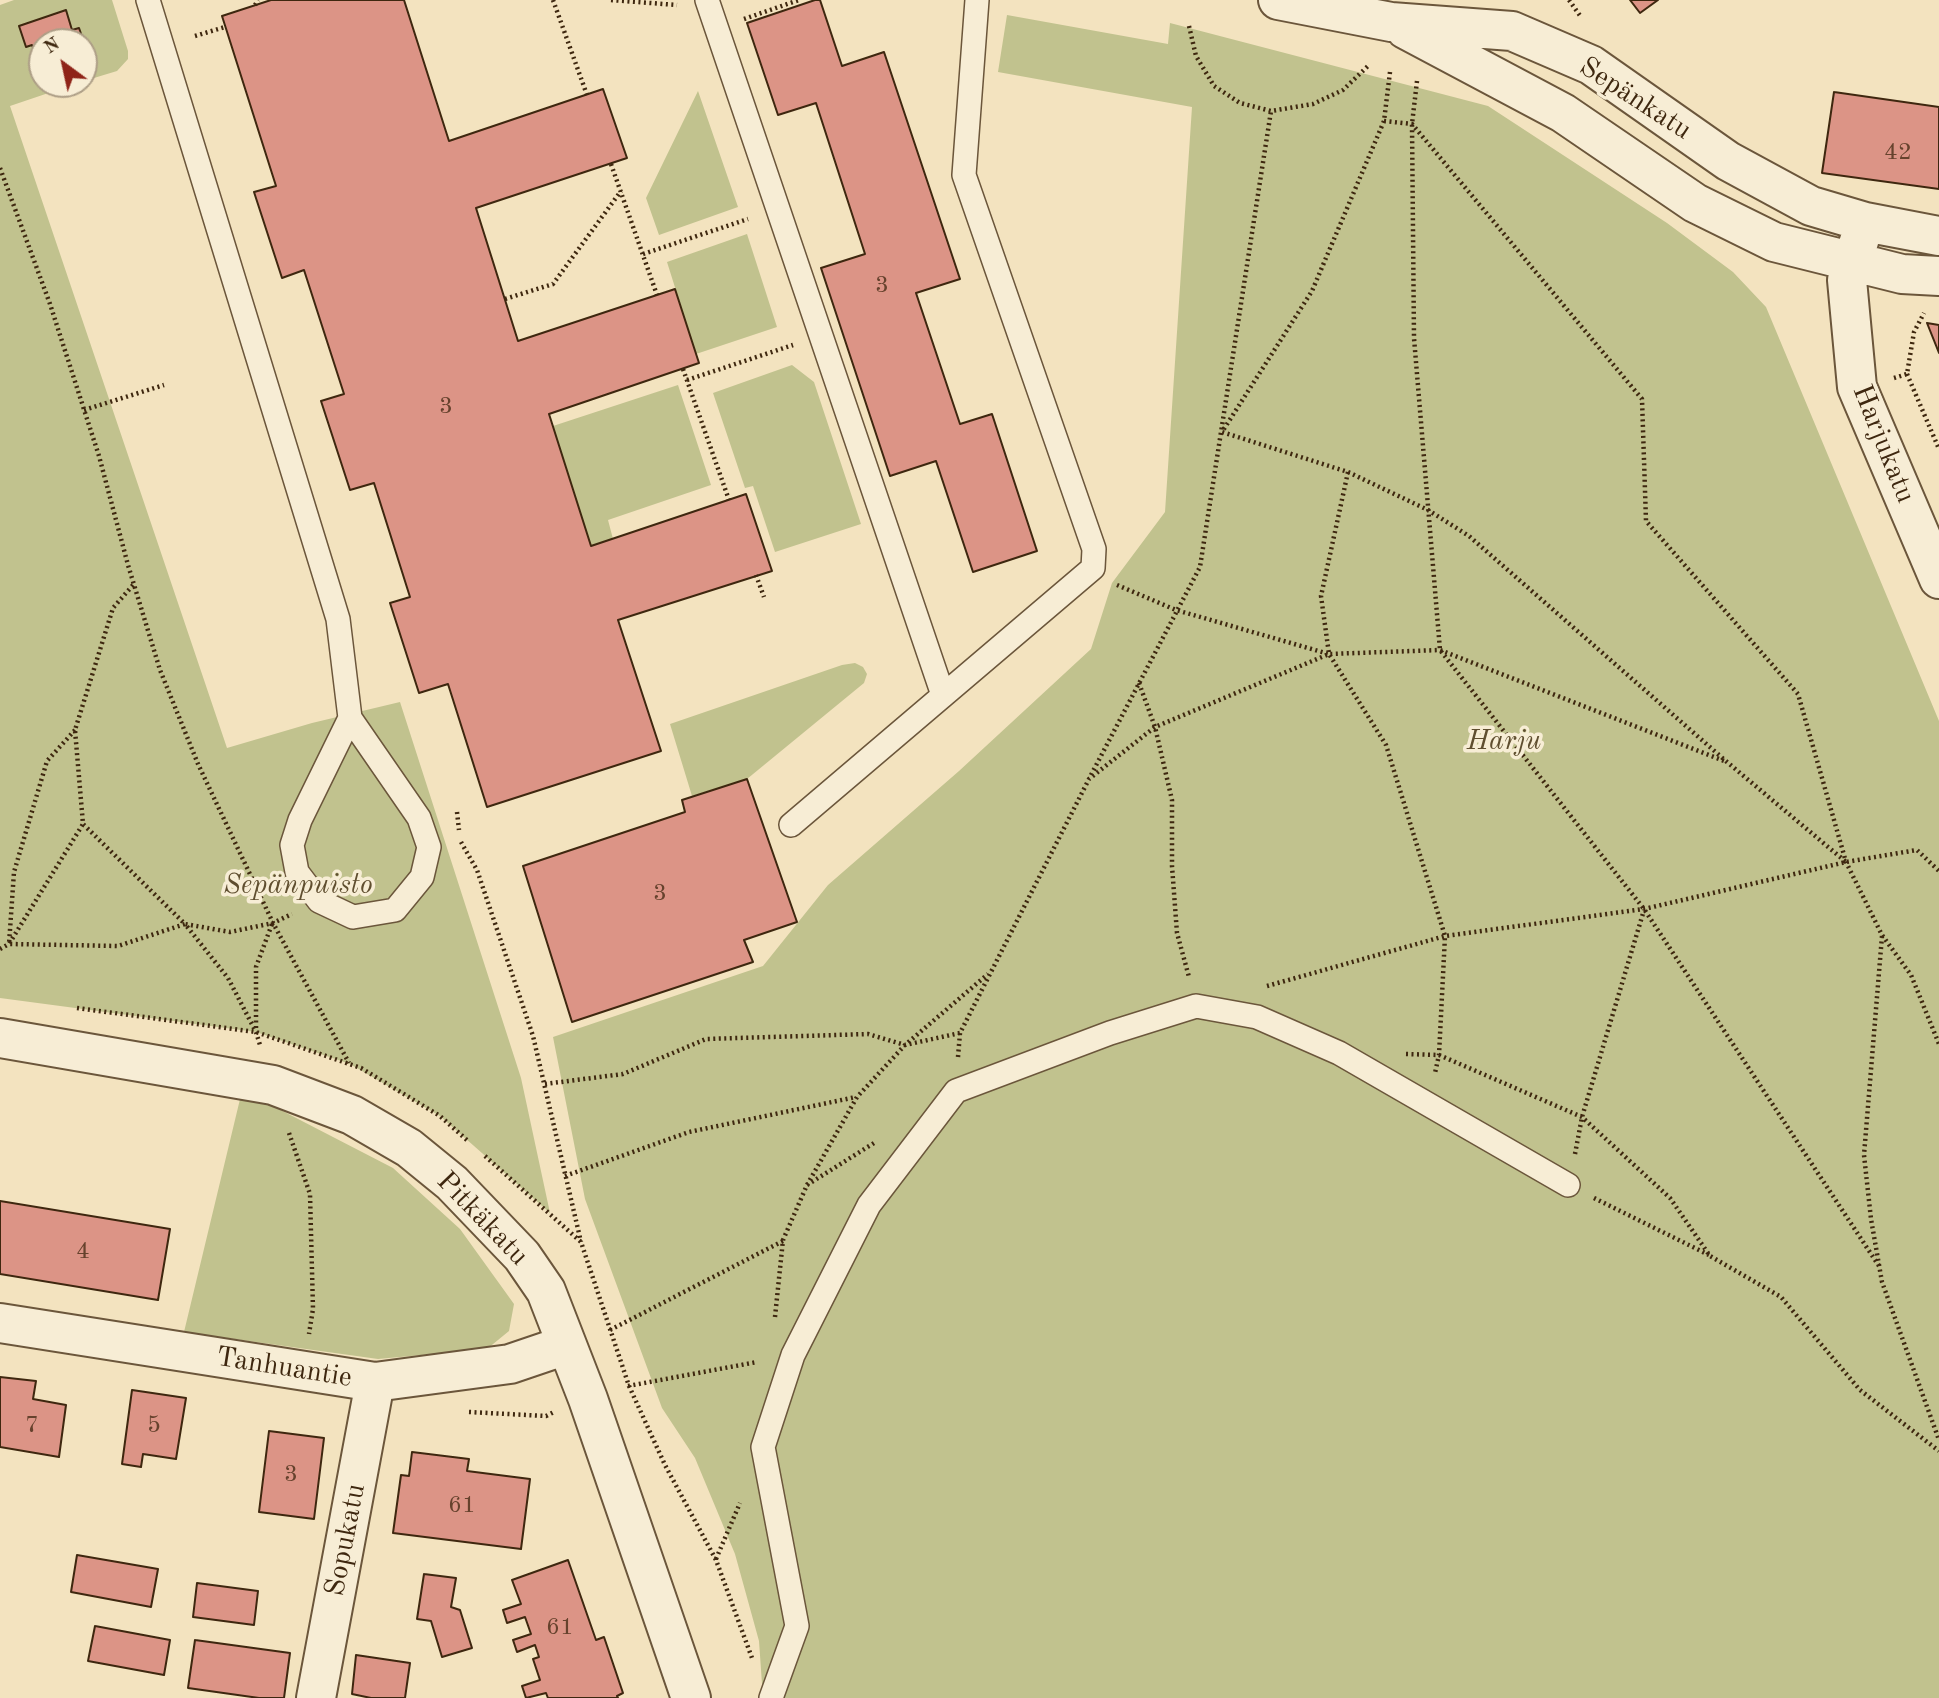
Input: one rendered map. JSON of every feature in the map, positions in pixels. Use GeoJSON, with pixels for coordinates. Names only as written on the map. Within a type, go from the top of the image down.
{"type":"FeatureCollection","features":[{"type":"Feature","properties":{"kind":"street","name":"Sepänkatu"},"geometry":{"type":"LineString","coordinates":[[1278,0],[1391,22],[1512,31],[1591,65],[1728,160],[1811,206],[1865,222],[1939,236]]}},
{"type":"Feature","properties":{"kind":"street","name":"Sepänkatu"},"geometry":{"type":"LineString","coordinates":[[1391,22],[1563,113],[1695,203],[1774,242],[1902,274],[1939,276]]}},
{"type":"Feature","properties":{"kind":"street","name":"Harjukatu"},"geometry":{"type":"LineString","coordinates":[[1865,222],[1847,280],[1857,387],[1939,579]]}},
{"type":"Feature","properties":{"kind":"street","name":"Pitkäkatu"},"geometry":{"type":"LineString","coordinates":[[0,1038],[273,1085],[352,1115],[409,1148],[452,1183],[522,1256],[546,1291],[587,1399],[691,1698]]}},
{"type":"Feature","properties":{"kind":"street","name":"Tanhuantie"},"geometry":{"type":"LineString","coordinates":[[0,1323],[375,1382],[510,1364],[566,1345]]}},
{"type":"Feature","properties":{"kind":"street","name":"Sopukatu"},"geometry":{"type":"LineString","coordinates":[[316,1698],[375,1382]]}},
{"type":"Feature","properties":{"kind":"lane"},"geometry":{"type":"LineString","coordinates":[[148,0],[338,619],[350,718],[419,818],[429,847],[422,877],[395,910],[354,917],[319,901],[297,872],[292,845],[300,820],[350,718]]}},
{"type":"Feature","properties":{"kind":"lane"},"geometry":{"type":"LineString","coordinates":[[791,825],[1093,568],[1094,549],[964,175],[976,0]]}},
{"type":"Feature","properties":{"kind":"lane"},"geometry":{"type":"LineString","coordinates":[[711,12],[943,695]]}},
{"type":"Feature","properties":{"kind":"lane"},"geometry":{"type":"LineString","coordinates":[[771,1698],[797,1626],[763,1447],[793,1355],[869,1205],[956,1091],[1110,1033],[1196,1006],[1257,1017],[1339,1054],[1568,1185]]}},
{"type":"Feature","properties":{"kind":"path"},"geometry":{"type":"LineString","coordinates":[[553,0],[587,95]]}},
{"type":"Feature","properties":{"kind":"path"},"geometry":{"type":"LineString","coordinates":[[611,0],[711,12],[799,0]]}},
{"type":"Feature","properties":{"kind":"path"},"geometry":{"type":"LineString","coordinates":[[1569,0],[1579,15]]}},
{"type":"Feature","properties":{"kind":"path"},"geometry":{"type":"LineString","coordinates":[[1189,26],[1196,56],[1214,86],[1240,103],[1271,111],[1313,104],[1343,90],[1368,66]]}},
{"type":"Feature","properties":{"kind":"path"},"geometry":{"type":"LineString","coordinates":[[195,36],[225,27]]}},
{"type":"Feature","properties":{"kind":"path"},"geometry":{"type":"LineString","coordinates":[[1222,432],[1312,290],[1384,121],[1390,72]]}},
{"type":"Feature","properties":{"kind":"path"},"geometry":{"type":"LineString","coordinates":[[1418,81],[1412,124],[1414,338],[1440,650],[1644,909],[1879,1266]]}},
{"type":"Feature","properties":{"kind":"path"},"geometry":{"type":"LineString","coordinates":[[956,1091],[960,1033],[1200,567],[1271,111]]}},
{"type":"Feature","properties":{"kind":"path"},"geometry":{"type":"LineString","coordinates":[[1384,121],[1412,124],[1642,399],[1646,521],[1798,694],[1846,862],[1882,935],[1911,975],[1939,1044]]}},
{"type":"Feature","properties":{"kind":"path"},"geometry":{"type":"LineString","coordinates":[[611,164],[657,295]]}},
{"type":"Feature","properties":{"kind":"path"},"geometry":{"type":"LineString","coordinates":[[0,168],[50,304],[99,456],[160,670],[193,752],[273,923],[350,1064],[256,1032],[67,1007]]}},
{"type":"Feature","properties":{"kind":"path"},"geometry":{"type":"LineString","coordinates":[[505,299],[553,284],[621,191]]}},
{"type":"Feature","properties":{"kind":"path"},"geometry":{"type":"LineString","coordinates":[[643,254],[779,209]]}},
{"type":"Feature","properties":{"kind":"path"},"geometry":{"type":"LineString","coordinates":[[687,380],[821,335]]}},
{"type":"Feature","properties":{"kind":"path"},"geometry":{"type":"LineString","coordinates":[[683,369],[729,500]]}},
{"type":"Feature","properties":{"kind":"path"},"geometry":{"type":"LineString","coordinates":[[1907,374],[1939,449]]}},
{"type":"Feature","properties":{"kind":"path"},"geometry":{"type":"LineString","coordinates":[[84,410],[164,385]]}},
{"type":"Feature","properties":{"kind":"path"},"geometry":{"type":"LineString","coordinates":[[1222,432],[1348,472],[1428,510],[1469,536],[1727,762],[1846,862]]}},
{"type":"Feature","properties":{"kind":"path"},"geometry":{"type":"LineString","coordinates":[[1348,472],[1321,596],[1329,654],[1386,745],[1446,936],[1439,1055],[1429,1105]]}},
{"type":"Feature","properties":{"kind":"path"},"geometry":{"type":"LineString","coordinates":[[1093,568],[1112,583],[1176,611],[1329,654],[1440,650],[1727,762]]}},
{"type":"Feature","properties":{"kind":"path"},"geometry":{"type":"LineString","coordinates":[[756,575],[764,597]]}},
{"type":"Feature","properties":{"kind":"path"},"geometry":{"type":"LineString","coordinates":[[0,949],[9,944],[83,824],[75,730],[113,608],[134,584]]}},
{"type":"Feature","properties":{"kind":"path"},"geometry":{"type":"LineString","coordinates":[[1089,779],[1155,727],[1329,654]]}},
{"type":"Feature","properties":{"kind":"path"},"geometry":{"type":"LineString","coordinates":[[1139,683],[1155,727],[1172,800],[1172,866],[1177,933],[1196,1006]]}},
{"type":"Feature","properties":{"kind":"path"},"geometry":{"type":"LineString","coordinates":[[9,944],[14,872],[47,761],[75,730]]}},
{"type":"Feature","properties":{"kind":"path"},"geometry":{"type":"LineString","coordinates":[[83,824],[185,924],[228,978],[256,1032]]}},
{"type":"Feature","properties":{"kind":"path"},"geometry":{"type":"LineString","coordinates":[[1262,988],[1446,936],[1644,909],[1846,862],[1917,850],[1939,871]]}},
{"type":"Feature","properties":{"kind":"path"},"geometry":{"type":"LineString","coordinates":[[477,870],[533,1036],[581,1242]]}},
{"type":"Feature","properties":{"kind":"path"},"geometry":{"type":"LineString","coordinates":[[1644,909],[1582,1117],[1568,1185],[1710,1256],[1781,1297],[1860,1391],[1939,1451]]}},
{"type":"Feature","properties":{"kind":"path"},"geometry":{"type":"LineString","coordinates":[[9,944],[118,946],[185,924],[230,932],[273,923]]}},
{"type":"Feature","properties":{"kind":"path"},"geometry":{"type":"LineString","coordinates":[[256,1032],[256,967],[273,923]]}},
{"type":"Feature","properties":{"kind":"path"},"geometry":{"type":"LineString","coordinates":[[1882,935],[1864,1155],[1882,1282],[1939,1440]]}},
{"type":"Feature","properties":{"kind":"path"},"geometry":{"type":"LineString","coordinates":[[774,1320],[783,1241],[807,1185],[857,1097],[905,1045],[990,972]]}},
{"type":"Feature","properties":{"kind":"path"},"geometry":{"type":"LineString","coordinates":[[545,1084],[623,1074],[706,1039],[868,1034],[905,1045],[960,1033]]}},
{"type":"Feature","properties":{"kind":"path"},"geometry":{"type":"LineString","coordinates":[[1402,1054],[1439,1055],[1582,1117],[1670,1198],[1710,1256]]}},
{"type":"Feature","properties":{"kind":"path"},"geometry":{"type":"LineString","coordinates":[[273,1085],[310,1194],[313,1309],[303,1371]]}},
{"type":"Feature","properties":{"kind":"path"},"geometry":{"type":"LineString","coordinates":[[565,1176],[689,1132],[857,1097]]}},
{"type":"Feature","properties":{"kind":"path"},"geometry":{"type":"LineString","coordinates":[[610,1330],[783,1241]]}},
{"type":"Feature","properties":{"kind":"path"},"geometry":{"type":"LineString","coordinates":[[629,1386],[793,1355]]}},
{"type":"Feature","properties":{"kind":"green space","name":"Sepänpuisto"},"geometry":{"type":"Polygon","coordinates":[[[14,0],[112,0],[128,51],[128,59],[117,71],[98,77],[98,28],[28,28],[28,98],[34,98],[10,106],[227,748],[312,723],[400,702],[521,1078],[550,1213],[440,1116],[350,1064],[256,1032],[0,998],[0,5],[14,0]]]}},
{"type":"Feature","properties":{"kind":"green space","name":"Harju"},"geometry":{"type":"Polygon","coordinates":[[[1007,15],[1168,44],[1170,23],[1488,106],[1667,223],[1733,272],[1766,307],[1939,721],[1939,1698],[763,1698],[759,1641],[735,1554],[695,1458],[662,1408],[585,1199],[553,1037],[763,966],[828,885],[959,771],[1091,649],[1112,583],[1165,512],[1192,107],[998,72],[1007,15]]]}},
{"type":"Feature","properties":{"kind":"green space"},"geometry":{"type":"Polygon","coordinates":[[[698,91],[738,207],[659,235],[646,198],[698,91]]]}},
{"type":"Feature","properties":{"kind":"green space"},"geometry":{"type":"Polygon","coordinates":[[[747,234],[777,327],[696,354],[667,262],[747,234]]]}},
{"type":"Feature","properties":{"kind":"green space"},"geometry":{"type":"Polygon","coordinates":[[[792,365],[814,382],[861,524],[775,552],[753,486],[745,488],[713,393],[792,365]]]}},
{"type":"Feature","properties":{"kind":"green space"},"geometry":{"type":"Polygon","coordinates":[[[678,385],[711,485],[608,520],[613,539],[591,546],[553,426],[678,385]]]}},
{"type":"Feature","properties":{"kind":"green space"},"geometry":{"type":"Polygon","coordinates":[[[855,663],[863,667],[867,674],[864,683],[747,779],[692,796],[670,724],[842,665],[855,663]]]}},
{"type":"Feature","properties":{"kind":"green space"},"geometry":{"type":"Polygon","coordinates":[[[241,1095],[271,1105],[393,1168],[460,1229],[514,1304],[509,1331],[487,1349],[378,1359],[184,1332],[241,1095]]]}},
{"type":"Feature","properties":{"kind":"building"},"geometry":{"type":"Polygon","coordinates":[[[271,0],[404,0],[449,141],[603,89],[627,158],[476,208],[518,341],[675,289],[699,363],[549,414],[591,546],[746,494],[772,571],[618,620],[661,751],[487,807],[448,684],[419,693],[390,603],[410,597],[374,483],[350,490],[321,401],[344,394],[304,270],[282,278],[254,192],[276,186],[222,16],[271,0]]]}},
{"type":"Feature","properties":{"kind":"building"},"geometry":{"type":"Polygon","coordinates":[[[820,0],[842,66],[884,52],[960,279],[916,293],[960,424],[992,414],[1037,551],[973,572],[936,461],[890,476],[821,268],[865,254],[816,103],[778,115],[747,23],[820,0]]]}},
{"type":"Feature","properties":{"kind":"building"},"geometry":{"type":"Polygon","coordinates":[[[1630,0],[1658,0],[1640,13],[1630,0]]]}},
{"type":"Feature","properties":{"kind":"building"},"geometry":{"type":"Polygon","coordinates":[[[66,10],[71,28],[28,28],[26,47],[19,26],[66,10]]]}},
{"type":"Feature","properties":{"kind":"building"},"geometry":{"type":"Polygon","coordinates":[[[1834,92],[1939,107],[1939,189],[1822,173],[1834,92]]]}},
{"type":"Feature","properties":{"kind":"building"},"geometry":{"type":"Polygon","coordinates":[[[1927,323],[1939,325],[1939,353],[1927,323]]]}},
{"type":"Feature","properties":{"kind":"building"},"geometry":{"type":"Polygon","coordinates":[[[747,779],[797,922],[744,940],[753,962],[572,1022],[523,866],[685,812],[682,800],[747,779]]]}},
{"type":"Feature","properties":{"kind":"building"},"geometry":{"type":"Polygon","coordinates":[[[0,1201],[170,1229],[158,1300],[0,1274],[0,1201]]]}},
{"type":"Feature","properties":{"kind":"building"},"geometry":{"type":"Polygon","coordinates":[[[0,1377],[36,1381],[33,1399],[66,1405],[59,1457],[0,1447],[0,1377]]]}},
{"type":"Feature","properties":{"kind":"building"},"geometry":{"type":"Polygon","coordinates":[[[132,1390],[186,1398],[176,1459],[143,1454],[141,1467],[122,1464],[132,1390]]]}},
{"type":"Feature","properties":{"kind":"building"},"geometry":{"type":"Polygon","coordinates":[[[269,1431],[324,1438],[314,1519],[259,1512],[269,1431]]]}},
{"type":"Feature","properties":{"kind":"building"},"geometry":{"type":"Polygon","coordinates":[[[412,1452],[469,1459],[467,1471],[530,1479],[521,1549],[393,1533],[401,1475],[409,1476],[412,1452]]]}},
{"type":"Feature","properties":{"kind":"building"},"geometry":{"type":"Polygon","coordinates":[[[77,1555],[158,1569],[151,1607],[71,1592],[77,1555]]]}},
{"type":"Feature","properties":{"kind":"building"},"geometry":{"type":"Polygon","coordinates":[[[568,1560],[596,1640],[604,1637],[623,1693],[617,1696],[618,1698],[548,1698],[546,1693],[526,1698],[522,1686],[540,1680],[533,1659],[539,1657],[535,1645],[517,1652],[513,1640],[531,1634],[525,1617],[507,1623],[503,1610],[521,1604],[512,1580],[568,1560]]]}},
{"type":"Feature","properties":{"kind":"building"},"geometry":{"type":"Polygon","coordinates":[[[424,1574],[456,1578],[451,1607],[460,1610],[472,1648],[442,1657],[431,1621],[417,1619],[424,1574]]]}},
{"type":"Feature","properties":{"kind":"building"},"geometry":{"type":"Polygon","coordinates":[[[197,1583],[258,1591],[254,1625],[193,1617],[197,1583]]]}},
{"type":"Feature","properties":{"kind":"building"},"geometry":{"type":"Polygon","coordinates":[[[95,1626],[170,1640],[164,1675],[88,1661],[95,1626]]]}},
{"type":"Feature","properties":{"kind":"building"},"geometry":{"type":"Polygon","coordinates":[[[195,1640],[290,1653],[284,1698],[259,1698],[188,1688],[195,1640]]]}},
{"type":"Feature","properties":{"kind":"building"},"geometry":{"type":"Polygon","coordinates":[[[356,1655],[410,1663],[405,1698],[371,1698],[352,1694],[356,1655]]]}}]}
